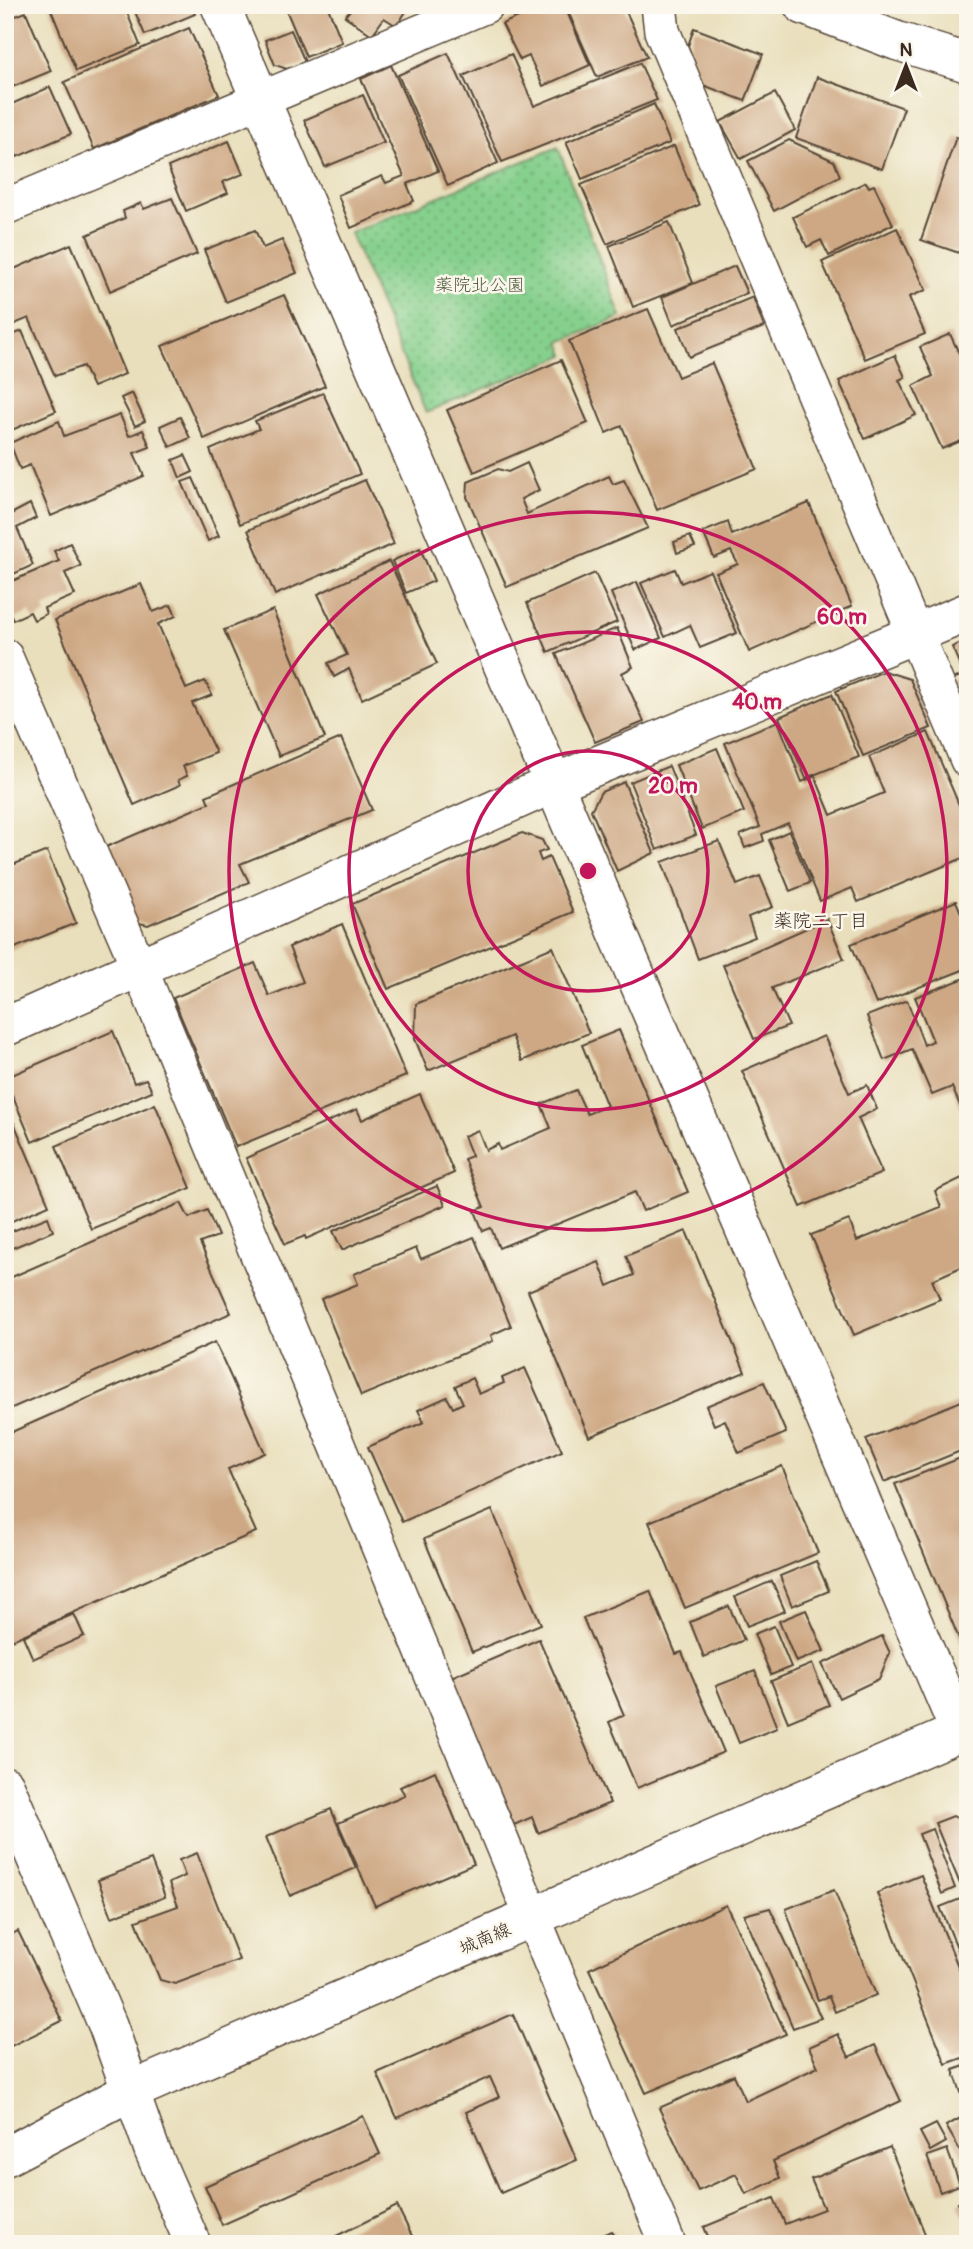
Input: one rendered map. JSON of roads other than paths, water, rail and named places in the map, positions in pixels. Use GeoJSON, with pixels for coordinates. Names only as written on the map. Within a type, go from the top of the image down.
{"type":"FeatureCollection","features":[{"type":"Feature","properties":{"kind":"street"},"geometry":{"type":"LineString","coordinates":[[220,5],[965,1736]]}},
{"type":"Feature","properties":{"kind":"street"},"geometry":{"type":"LineString","coordinates":[[5,207],[486,5]]}},
{"type":"Feature","properties":{"kind":"street"},"geometry":{"type":"LineString","coordinates":[[659,5],[662,31],[968,760]]}},
{"type":"Feature","properties":{"kind":"street"},"geometry":{"type":"LineString","coordinates":[[803,5],[897,41],[968,63]]}},
{"type":"Feature","properties":{"kind":"street"},"geometry":{"type":"LineString","coordinates":[[5,1027],[555,783],[968,612]]}},
{"type":"Feature","properties":{"kind":"street"},"geometry":{"type":"LineString","coordinates":[[5,657],[139,967],[668,2244]]}},
{"type":"Feature","properties":{"kind":"street","name":"城南線"},"geometry":{"type":"LineString","coordinates":[[5,2157],[131,2091],[532,1918],[965,1736]]}},
{"type":"Feature","properties":{"kind":"street"},"geometry":{"type":"LineString","coordinates":[[5,1786],[108,2026],[152,2150],[193,2244]]}},
{"type":"Feature","properties":{"kind":"district","name":"薬院二丁目"},"geometry":{"type":"Point","coordinates":[821,921]}},
{"type":"Feature","properties":{"kind":"park label","name":"薬院北公園"},"geometry":{"type":"Point","coordinates":[480,285]}}]}
